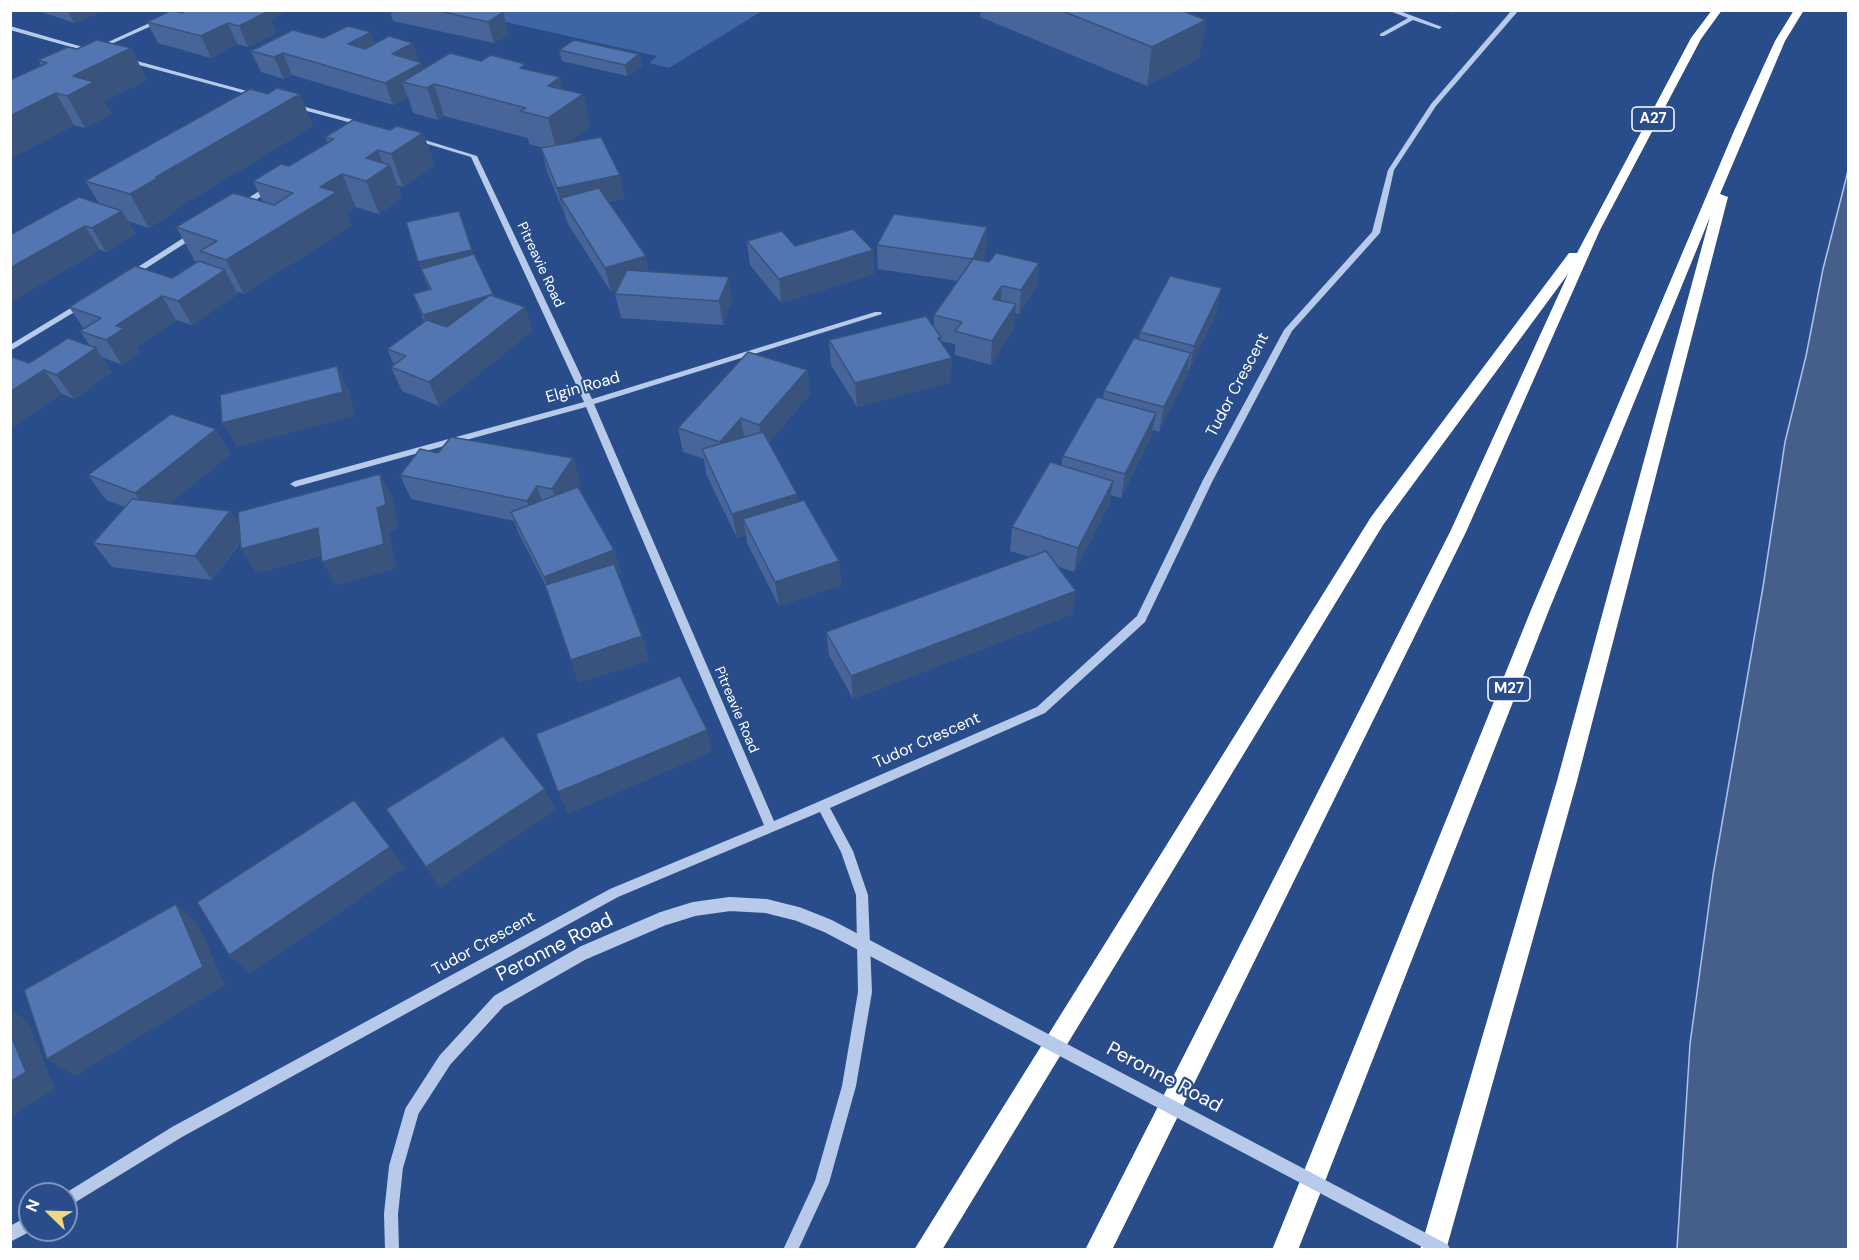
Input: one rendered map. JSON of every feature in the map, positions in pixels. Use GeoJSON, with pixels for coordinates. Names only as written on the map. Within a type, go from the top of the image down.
{"type":"FeatureCollection","features":[{"type":"Feature","properties":{"kind":"highway","name":"A27"},"geometry":{"type":"LineString","coordinates":[[1594,230],[1696,38],[1716,10]]}},
{"type":"Feature","properties":{"kind":"highway"},"geometry":{"type":"LineString","coordinates":[[1433,1250],[1567,781],[1740,131],[1780,41],[1799,10]]}},
{"type":"Feature","properties":{"kind":"highway","name":"M27"},"geometry":{"type":"LineString","coordinates":[[1285,1250],[1540,610],[1740,131]]}},
{"type":"Feature","properties":{"kind":"highway"},"geometry":{"type":"LineString","coordinates":[[927,1250],[1377,520],[1594,230]]}},
{"type":"Feature","properties":{"kind":"highway"},"geometry":{"type":"LineString","coordinates":[[1098,1250],[1458,532],[1594,230]]}},
{"type":"Feature","properties":{"kind":"street"},"geometry":{"type":"LineString","coordinates":[[81,56],[184,10]]}},
{"type":"Feature","properties":{"kind":"street"},"geometry":{"type":"LineString","coordinates":[[1390,10],[1439,27]]}},
{"type":"Feature","properties":{"kind":"street","name":"Tudor Crescent"},"geometry":{"type":"LineString","coordinates":[[78,1194],[177,1132],[614,893],[823,806],[1041,710],[1141,619],[1208,480],[1288,330],[1376,233],[1391,170],[1433,105],[1516,10]]}},
{"type":"Feature","properties":{"kind":"street"},"geometry":{"type":"LineString","coordinates":[[1382,35],[1412,18]]}},
{"type":"Feature","properties":{"kind":"street"},"geometry":{"type":"LineString","coordinates":[[10,28],[103,54]]}},
{"type":"Feature","properties":{"kind":"street"},"geometry":{"type":"LineString","coordinates":[[115,57],[265,98]]}},
{"type":"Feature","properties":{"kind":"street"},"geometry":{"type":"LineString","coordinates":[[289,104],[370,126],[360,132]]}},
{"type":"Feature","properties":{"kind":"street","name":"Pitreavie Road"},"geometry":{"type":"LineString","coordinates":[[401,135],[474,156],[589,403],[771,826]]}},
{"type":"Feature","properties":{"kind":"street"},"geometry":{"type":"LineString","coordinates":[[230,213],[280,182]]}},
{"type":"Feature","properties":{"kind":"street"},"geometry":{"type":"LineString","coordinates":[[120,281],[200,231]]}},
{"type":"Feature","properties":{"kind":"street"},"geometry":{"type":"LineString","coordinates":[[10,349],[90,299]]}},
{"type":"Feature","properties":{"kind":"street","name":"Elgin Road"},"geometry":{"type":"LineString","coordinates":[[295,484],[589,403],[878,314]]}},
{"type":"Feature","properties":{"kind":"street"},"geometry":{"type":"LineString","coordinates":[[790,1250],[822,1183],[849,1086],[865,992],[862,895],[847,851],[823,806]]}},
{"type":"Feature","properties":{"kind":"street","name":"Peronne Road"},"geometry":{"type":"LineString","coordinates":[[392,1250],[391,1214],[396,1167],[412,1110],[446,1060],[499,1001],[583,953],[662,919],[694,909],[730,904],[766,906],[798,914],[828,926],[1443,1250]]}},
{"type":"Feature","properties":{"kind":"shaded area"},"geometry":{"type":"Polygon","coordinates":[[[457,11],[762,11],[669,68],[649,63],[657,56],[457,11]]]}},
{"type":"Feature","properties":{"kind":"shaded area"},"geometry":{"type":"Polygon","coordinates":[[[1848,171],[1848,1249],[1677,1249],[1690,1044],[1713,875],[1763,587],[1785,442],[1806,356],[1823,269],[1848,171]]]}},
{"type":"Feature","properties":{"kind":"building"},"geometry":{"type":"Polygon","coordinates":[[[172,10],[182,13],[187,10],[262,10],[267,12],[239,26],[228,23],[201,36],[147,22],[172,10]]]}},
{"type":"Feature","properties":{"kind":"building"},"geometry":{"type":"Polygon","coordinates":[[[435,10],[494,10],[503,12],[488,22],[435,10]]]}},
{"type":"Feature","properties":{"kind":"building"},"geometry":{"type":"Polygon","coordinates":[[[1060,10],[1180,10],[1206,20],[1152,47],[1060,10]]]}},
{"type":"Feature","properties":{"kind":"building"},"geometry":{"type":"Polygon","coordinates":[[[348,26],[371,32],[348,44],[365,49],[389,36],[413,43],[392,54],[422,63],[385,83],[283,53],[274,57],[251,51],[293,30],[323,38],[348,26]]]}},
{"type":"Feature","properties":{"kind":"building"},"geometry":{"type":"Polygon","coordinates":[[[97,40],[131,48],[73,76],[94,82],[67,96],[56,93],[10,116],[10,80],[47,63],[38,60],[68,47],[77,49],[97,40]]]}},
{"type":"Feature","properties":{"kind":"building"},"geometry":{"type":"Polygon","coordinates":[[[574,40],[639,54],[625,65],[559,50],[574,40]]]}},
{"type":"Feature","properties":{"kind":"building"},"geometry":{"type":"Polygon","coordinates":[[[450,53],[481,61],[491,55],[525,64],[520,68],[560,77],[548,86],[583,94],[548,118],[520,111],[526,108],[434,84],[427,88],[402,82],[450,53]]]}},
{"type":"Feature","properties":{"kind":"building"},"geometry":{"type":"Polygon","coordinates":[[[277,88],[300,94],[130,194],[85,181],[250,89],[268,94],[277,88]]]}},
{"type":"Feature","properties":{"kind":"building"},"geometry":{"type":"Polygon","coordinates":[[[353,120],[390,130],[397,126],[423,133],[391,154],[378,150],[366,158],[390,165],[366,181],[342,174],[320,187],[337,192],[226,260],[200,251],[217,241],[176,227],[233,193],[274,205],[293,193],[253,181],[281,164],[289,166],[334,139],[325,137],[353,120]]]}},
{"type":"Feature","properties":{"kind":"building"},"geometry":{"type":"Polygon","coordinates":[[[601,137],[620,175],[557,188],[541,148],[601,137]]]}},
{"type":"Feature","properties":{"kind":"building"},"geometry":{"type":"Polygon","coordinates":[[[599,188],[646,256],[605,268],[561,198],[599,188]]]}},
{"type":"Feature","properties":{"kind":"building"},"geometry":{"type":"Polygon","coordinates":[[[79,197],[122,211],[92,228],[85,226],[10,268],[10,235],[79,197]]]}},
{"type":"Feature","properties":{"kind":"building"},"geometry":{"type":"Polygon","coordinates":[[[459,211],[472,250],[418,262],[406,222],[459,211]]]}},
{"type":"Feature","properties":{"kind":"building"},"geometry":{"type":"Polygon","coordinates":[[[894,214],[987,227],[973,259],[877,245],[894,214]]]}},
{"type":"Feature","properties":{"kind":"building"},"geometry":{"type":"Polygon","coordinates":[[[853,229],[873,250],[779,279],[747,241],[782,231],[795,246],[853,229]]]}},
{"type":"Feature","properties":{"kind":"building"},"geometry":{"type":"Polygon","coordinates":[[[996,253],[1039,263],[1021,290],[1002,286],[993,299],[1016,304],[992,341],[955,331],[962,322],[934,315],[973,259],[989,262],[996,253]]]}},
{"type":"Feature","properties":{"kind":"building"},"geometry":{"type":"Polygon","coordinates":[[[474,254],[493,294],[423,315],[413,294],[431,289],[421,269],[474,254]]]}},
{"type":"Feature","properties":{"kind":"building"},"geometry":{"type":"Polygon","coordinates":[[[199,261],[225,270],[178,301],[162,296],[116,326],[124,328],[106,340],[80,331],[101,318],[69,307],[135,266],[172,278],[199,261]]]}},
{"type":"Feature","properties":{"kind":"building"},"geometry":{"type":"Polygon","coordinates":[[[627,270],[729,277],[719,301],[615,294],[627,270]]]}},
{"type":"Feature","properties":{"kind":"building"},"geometry":{"type":"Polygon","coordinates":[[[1170,276],[1222,288],[1194,346],[1140,332],[1170,276]]]}},
{"type":"Feature","properties":{"kind":"building"},"geometry":{"type":"Polygon","coordinates":[[[490,295],[525,307],[429,382],[391,367],[406,356],[387,349],[427,320],[447,327],[490,295]]]}},
{"type":"Feature","properties":{"kind":"building"},"geometry":{"type":"Polygon","coordinates":[[[926,316],[952,358],[855,383],[829,340],[926,316]]]}},
{"type":"Feature","properties":{"kind":"building"},"geometry":{"type":"Polygon","coordinates":[[[68,338],[96,348],[56,375],[44,370],[10,392],[10,356],[29,363],[68,338]]]}},
{"type":"Feature","properties":{"kind":"building"},"geometry":{"type":"Polygon","coordinates":[[[1134,338],[1191,353],[1164,407],[1104,391],[1134,338]]]}},
{"type":"Feature","properties":{"kind":"building"},"geometry":{"type":"Polygon","coordinates":[[[748,352],[807,370],[759,425],[741,418],[720,442],[678,428],[748,352]]]}},
{"type":"Feature","properties":{"kind":"building"},"geometry":{"type":"Polygon","coordinates":[[[337,366],[343,392],[222,423],[220,395],[337,366]]]}},
{"type":"Feature","properties":{"kind":"building"},"geometry":{"type":"Polygon","coordinates":[[[1097,397],[1156,413],[1125,474],[1063,456],[1097,397]]]}},
{"type":"Feature","properties":{"kind":"building"},"geometry":{"type":"Polygon","coordinates":[[[171,414],[216,429],[135,493],[88,475],[171,414]]]}},
{"type":"Feature","properties":{"kind":"building"},"geometry":{"type":"Polygon","coordinates":[[[763,432],[797,494],[732,514],[702,449],[763,432]]]}},
{"type":"Feature","properties":{"kind":"building"},"geometry":{"type":"Polygon","coordinates":[[[451,437],[573,458],[552,489],[537,486],[527,501],[400,475],[420,449],[438,453],[451,437]]]}},
{"type":"Feature","properties":{"kind":"building"},"geometry":{"type":"Polygon","coordinates":[[[1050,462],[1113,481],[1078,548],[1012,527],[1050,462]]]}},
{"type":"Feature","properties":{"kind":"building"},"geometry":{"type":"Polygon","coordinates":[[[380,474],[386,505],[377,508],[384,544],[322,562],[318,528],[241,549],[238,512],[380,474]]]}},
{"type":"Feature","properties":{"kind":"building"},"geometry":{"type":"Polygon","coordinates":[[[578,487],[614,550],[544,577],[511,512],[578,487]]]}},
{"type":"Feature","properties":{"kind":"building"},"geometry":{"type":"Polygon","coordinates":[[[132,499],[230,511],[195,556],[93,543],[132,499]]]}},
{"type":"Feature","properties":{"kind":"building"},"geometry":{"type":"Polygon","coordinates":[[[804,500],[839,561],[775,582],[743,519],[804,500]]]}},
{"type":"Feature","properties":{"kind":"building"},"geometry":{"type":"Polygon","coordinates":[[[1046,551],[1076,591],[851,676],[826,632],[1046,551]]]}},
{"type":"Feature","properties":{"kind":"building"},"geometry":{"type":"Polygon","coordinates":[[[614,564],[642,636],[571,660],[545,585],[614,564]]]}},
{"type":"Feature","properties":{"kind":"building"},"geometry":{"type":"Polygon","coordinates":[[[680,676],[707,730],[558,792],[536,734],[680,676]]]}},
{"type":"Feature","properties":{"kind":"building"},"geometry":{"type":"Polygon","coordinates":[[[503,736],[545,789],[426,867],[386,809],[503,736]]]}},
{"type":"Feature","properties":{"kind":"building"},"geometry":{"type":"Polygon","coordinates":[[[354,800],[390,847],[229,955],[197,902],[354,800]]]}},
{"type":"Feature","properties":{"kind":"building"},"geometry":{"type":"Polygon","coordinates":[[[176,904],[203,967],[47,1059],[24,990],[176,904]]]}},
{"type":"Feature","properties":{"kind":"building"},"geometry":{"type":"Polygon","coordinates":[[[10,1033],[26,1072],[10,1082],[10,1033]]]}}]}
